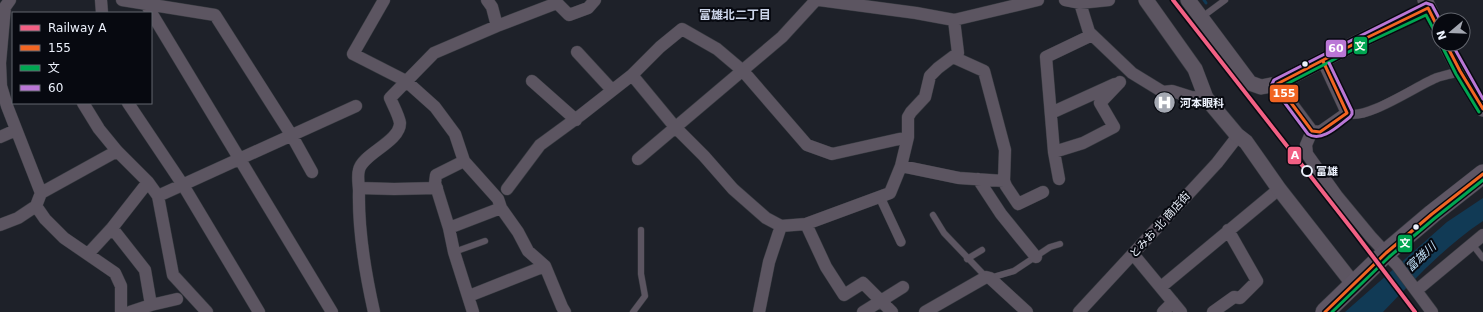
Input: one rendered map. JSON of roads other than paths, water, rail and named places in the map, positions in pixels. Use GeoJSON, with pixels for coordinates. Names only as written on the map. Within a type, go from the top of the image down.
{"type":"FeatureCollection","features":[{"type":"Feature","properties":{"kind":"main road"},"geometry":{"type":"LineString","coordinates":[[1325,312],[1354,285],[1391,259],[1432,214],[1483,174]]}},
{"type":"Feature","properties":{"kind":"street"},"geometry":{"type":"LineString","coordinates":[[10,0],[5,7],[0,63],[1,86],[12,105],[16,130],[41,193]]}},
{"type":"Feature","properties":{"kind":"street"},"geometry":{"type":"LineString","coordinates":[[101,0],[102,12]]}},
{"type":"Feature","properties":{"kind":"street"},"geometry":{"type":"LineString","coordinates":[[122,0],[215,15],[292,136],[312,172]]}},
{"type":"Feature","properties":{"kind":"street"},"geometry":{"type":"LineString","coordinates":[[384,0],[353,54],[406,81],[435,107],[455,134],[464,161],[498,199],[501,208],[518,232],[528,251],[545,266],[560,310]]}},
{"type":"Feature","properties":{"kind":"street"},"geometry":{"type":"LineString","coordinates":[[487,0],[492,7],[497,26]]}},
{"type":"Feature","properties":{"kind":"street"},"geometry":{"type":"LineString","coordinates":[[374,312],[366,274],[358,214],[358,171],[361,164],[386,144],[399,129],[400,122],[390,98],[434,54],[497,26],[557,3],[569,15],[588,8],[595,0]]}},
{"type":"Feature","properties":{"kind":"street"},"geometry":{"type":"LineString","coordinates":[[638,159],[782,37],[818,0],[916,13],[954,20],[1038,0]]}},
{"type":"Feature","properties":{"kind":"street"},"geometry":{"type":"LineString","coordinates":[[1066,0],[1080,3],[1110,0]]}},
{"type":"Feature","properties":{"kind":"street"},"geometry":{"type":"LineString","coordinates":[[1146,0],[1195,69],[1206,98],[1236,135],[1246,142],[1279,189],[1354,285]]}},
{"type":"Feature","properties":{"kind":"street"},"geometry":{"type":"LineString","coordinates":[[1188,0],[1250,83],[1261,87],[1277,84],[1323,61],[1426,4],[1431,14]]}},
{"type":"Feature","properties":{"kind":"street"},"geometry":{"type":"LineString","coordinates":[[1080,3],[1088,32],[1132,73],[1163,92],[1172,91],[1191,97],[1206,98]]}},
{"type":"Feature","properties":{"kind":"street"},"geometry":{"type":"LineString","coordinates":[[146,4],[151,12]]}},
{"type":"Feature","properties":{"kind":"street"},"geometry":{"type":"LineString","coordinates":[[152,14],[332,312]]}},
{"type":"Feature","properties":{"kind":"street"},"geometry":{"type":"LineString","coordinates":[[632,75],[675,127],[733,188],[766,218],[781,226],[806,224],[890,193],[901,166],[908,137],[908,117],[925,96],[930,76],[958,53],[954,20]]}},
{"type":"Feature","properties":{"kind":"street"},"geometry":{"type":"LineString","coordinates":[[507,189],[540,145],[576,120],[632,75],[660,47],[682,29],[716,49],[742,71],[807,145],[832,154],[908,137]]}},
{"type":"Feature","properties":{"kind":"street"},"geometry":{"type":"LineString","coordinates":[[1059,179],[1054,152],[1046,57],[1092,35]]}},
{"type":"Feature","properties":{"kind":"street"},"geometry":{"type":"LineString","coordinates":[[577,52],[612,90]]}},
{"type":"Feature","properties":{"kind":"street"},"geometry":{"type":"LineString","coordinates":[[1450,52],[1483,109]]}},
{"type":"Feature","properties":{"kind":"street"},"geometry":{"type":"LineString","coordinates":[[953,57],[984,71],[1005,150],[1004,181],[1006,186],[1018,204],[1043,192]]}},
{"type":"Feature","properties":{"kind":"street"},"geometry":{"type":"LineString","coordinates":[[1323,61],[1348,113],[1352,115],[1372,111],[1436,78],[1460,71]]}},
{"type":"Feature","properties":{"kind":"street"},"geometry":{"type":"LineString","coordinates":[[1054,152],[1083,143],[1114,127],[1100,103],[1120,82],[1132,73]]}},
{"type":"Feature","properties":{"kind":"street"},"geometry":{"type":"LineString","coordinates":[[532,81],[576,120]]}},
{"type":"Feature","properties":{"kind":"street"},"geometry":{"type":"LineString","coordinates":[[1051,113],[1120,82]]}},
{"type":"Feature","properties":{"kind":"street"},"geometry":{"type":"LineString","coordinates":[[1277,84],[1312,130],[1320,132],[1348,113]]}},
{"type":"Feature","properties":{"kind":"street"},"geometry":{"type":"LineString","coordinates":[[84,104],[99,129],[117,151],[148,182],[158,196],[173,275],[207,312]]}},
{"type":"Feature","properties":{"kind":"street"},"geometry":{"type":"LineString","coordinates":[[129,104],[183,185],[259,312]]}},
{"type":"Feature","properties":{"kind":"street"},"geometry":{"type":"LineString","coordinates":[[158,196],[356,106]]}},
{"type":"Feature","properties":{"kind":"street"},"geometry":{"type":"LineString","coordinates":[[0,137],[16,130]]}},
{"type":"Feature","properties":{"kind":"street"},"geometry":{"type":"LineString","coordinates":[[1312,130],[1306,144],[1307,154],[1337,196],[1416,288],[1432,312]]}},
{"type":"Feature","properties":{"kind":"street","name":"とみお 北 商店街"},"geometry":{"type":"LineString","coordinates":[[1079,312],[1216,162],[1234,141],[1236,135]]}},
{"type":"Feature","properties":{"kind":"street"},"geometry":{"type":"LineString","coordinates":[[0,225],[18,218],[36,206],[41,193],[117,151]]}},
{"type":"Feature","properties":{"kind":"street"},"geometry":{"type":"LineString","coordinates":[[464,161],[436,175],[435,183],[449,228],[454,252],[473,312]]}},
{"type":"Feature","properties":{"kind":"street"},"geometry":{"type":"LineString","coordinates":[[901,166],[959,178],[1004,181]]}},
{"type":"Feature","properties":{"kind":"street"},"geometry":{"type":"LineString","coordinates":[[978,179],[1001,214],[1036,257]]}},
{"type":"Feature","properties":{"kind":"street"},"geometry":{"type":"LineString","coordinates":[[88,254],[112,228],[148,182]]}},
{"type":"Feature","properties":{"kind":"street"},"geometry":{"type":"LineString","coordinates":[[359,188],[394,190],[437,188]]}},
{"type":"Feature","properties":{"kind":"street"},"geometry":{"type":"LineString","coordinates":[[1161,287],[1279,189]]}},
{"type":"Feature","properties":{"kind":"street"},"geometry":{"type":"LineString","coordinates":[[880,197],[901,242]]}},
{"type":"Feature","properties":{"kind":"street"},"geometry":{"type":"LineString","coordinates":[[36,206],[45,219],[64,238],[115,273],[121,286],[121,312]]}},
{"type":"Feature","properties":{"kind":"street"},"geometry":{"type":"LineString","coordinates":[[449,228],[501,208]]}},
{"type":"Feature","properties":{"kind":"street"},"geometry":{"type":"LineString","coordinates":[[806,224],[826,267],[844,295],[862,283],[892,312]]}},
{"type":"Feature","properties":{"kind":"street"},"geometry":{"type":"LineString","coordinates":[[759,312],[769,262],[781,226]]}},
{"type":"Feature","properties":{"kind":"street"},"geometry":{"type":"LineString","coordinates":[[112,228],[145,270],[152,305]]}},
{"type":"Feature","properties":{"kind":"street"},"geometry":{"type":"LineString","coordinates":[[1213,312],[1234,297],[1240,298],[1257,281],[1228,230]]}},
{"type":"Feature","properties":{"kind":"street"},"geometry":{"type":"LineString","coordinates":[[1416,288],[1483,235]]}},
{"type":"Feature","properties":{"kind":"street"},"geometry":{"type":"LineString","coordinates":[[1133,254],[1181,312]]}},
{"type":"Feature","properties":{"kind":"street"},"geometry":{"type":"LineString","coordinates":[[469,296],[545,266]]}},
{"type":"Feature","properties":{"kind":"street"},"geometry":{"type":"LineString","coordinates":[[925,312],[988,278],[1019,309]]}},
{"type":"Feature","properties":{"kind":"street"},"geometry":{"type":"LineString","coordinates":[[863,312],[903,287]]}},
{"type":"Feature","properties":{"kind":"street"},"geometry":{"type":"LineString","coordinates":[[130,312],[177,299]]}},
{"type":"Feature","properties":{"kind":"street"},"geometry":{"type":"LineString","coordinates":[[1163,312],[1172,302]]}},
{"type":"Feature","properties":{"kind":"lane"},"geometry":{"type":"LineString","coordinates":[[1200,18],[1224,0]]}},
{"type":"Feature","properties":{"kind":"lane"},"geometry":{"type":"LineString","coordinates":[[933,215],[944,233],[967,259],[988,278],[1014,271],[1050,247],[1060,244]]}},
{"type":"Feature","properties":{"kind":"lane"},"geometry":{"type":"LineString","coordinates":[[633,312],[645,296],[641,274],[641,230]]}},
{"type":"Feature","properties":{"kind":"lane"},"geometry":{"type":"LineString","coordinates":[[454,252],[485,240]]}},
{"type":"Feature","properties":{"kind":"lane"},"geometry":{"type":"LineString","coordinates":[[1472,244],[1483,258]]}},
{"type":"Feature","properties":{"kind":"lane"},"geometry":{"type":"LineString","coordinates":[[967,259],[982,250]]}},
{"type":"Feature","properties":{"kind":"water","name":"富雄川"},"geometry":{"type":"Polygon","coordinates":[[[1483,198],[1483,221],[1443,252],[1383,312],[1345,312],[1447,222],[1483,198]]]}},
{"type":"Feature","properties":{"kind":"rail line","name":"A"},"geometry":{"type":"LineString","coordinates":[[1173,0],[1415,312]]}},
{"type":"Feature","properties":{"kind":"place","name":"河本眼科"},"geometry":{"type":"Point","coordinates":[1164,103]}},
{"type":"Feature","properties":{"kind":"place","name":"富雄"},"geometry":{"type":"Point","coordinates":[1307,171]}},
{"type":"Feature","properties":{"kind":"district","name":"富雄北二丁目"},"geometry":{"type":"Point","coordinates":[735,15]}}]}
